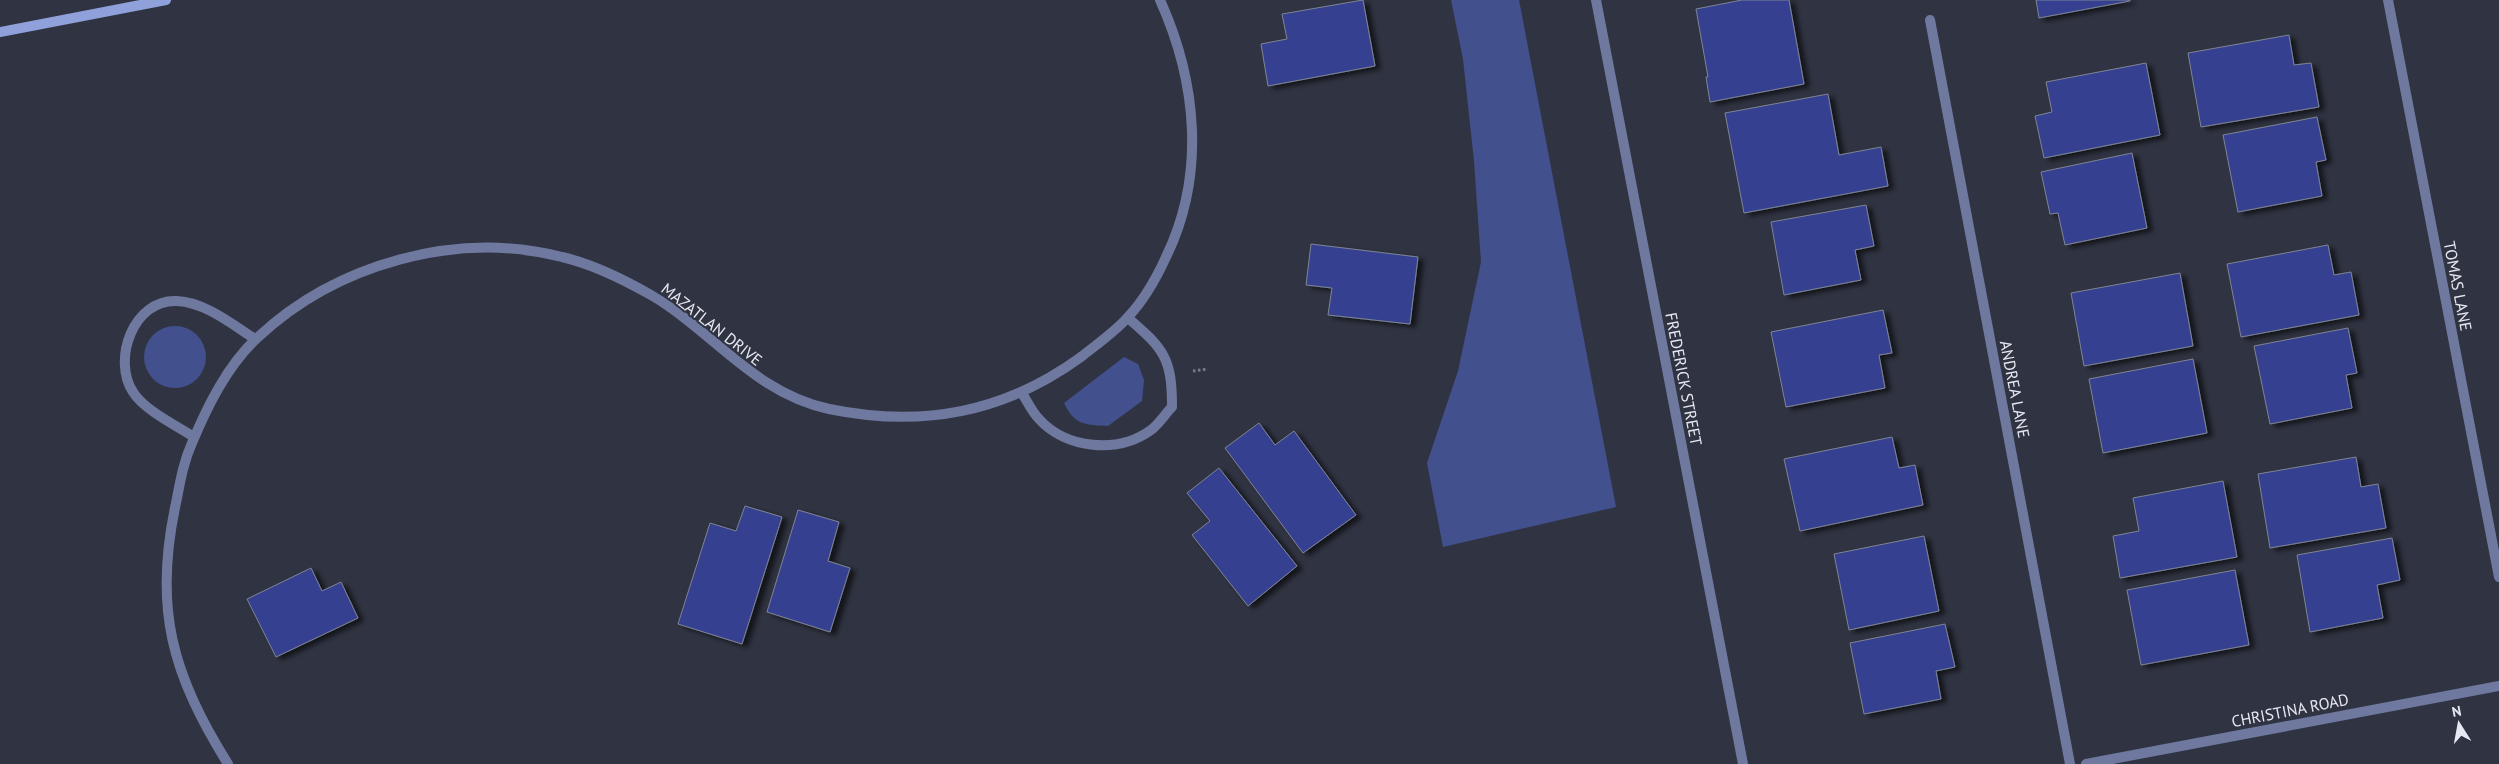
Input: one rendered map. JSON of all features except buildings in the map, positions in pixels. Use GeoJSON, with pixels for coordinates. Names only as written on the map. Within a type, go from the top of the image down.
{"type":"FeatureCollection","features":[{"type":"Feature","properties":{"kind":"main road"},"geometry":{"type":"LineString","coordinates":[[0,32],[166,0]]}},
{"type":"Feature","properties":{"kind":"street","name":"MAZATLAN DRIVE"},"geometry":{"type":"LineString","coordinates":[[228,764],[193,700],[177,662],[167,621],[166,583],[170,530],[184,460],[210,405],[233,368],[255,340],[325,288],[389,261],[446,252],[484,249],[530,250],[565,258],[610,274],[653,296],[689,321],[752,375],[786,395],[826,408],[870,415],[911,417],[949,413],[994,404],[1022,393],[1057,374],[1128,318],[1152,286],[1171,246],[1187,203],[1192,169],[1190,96],[1181,53],[1160,0]]}},
{"type":"Feature","properties":{"kind":"street","name":"FREDERICK STREET"},"geometry":{"type":"LineString","coordinates":[[1596,0],[1744,764]]}},
{"type":"Feature","properties":{"kind":"street","name":"TOMAS LANE"},"geometry":{"type":"LineString","coordinates":[[2388,0],[2499,577]]}},
{"type":"Feature","properties":{"kind":"street","name":"ANDREA LANE"},"geometry":{"type":"LineString","coordinates":[[1930,20],[2070,764]]}},
{"type":"Feature","properties":{"kind":"street"},"geometry":{"type":"LineString","coordinates":[[194,437],[134,395],[125,378],[124,360],[127,339],[140,318],[155,306],[177,301],[199,307],[255,340]]}},
{"type":"Feature","properties":{"kind":"street"},"geometry":{"type":"LineString","coordinates":[[1022,393],[1039,419],[1082,445],[1106,445],[1128,442],[1152,430],[1172,407],[1172,377],[1164,355],[1149,336],[1128,318]]}},
{"type":"Feature","properties":{"kind":"street","name":"CHRISTINA ROAD"},"geometry":{"type":"LineString","coordinates":[[2086,764],[2499,686]]}},
{"type":"Feature","properties":{"kind":"shaded area"},"geometry":{"type":"Polygon","coordinates":[[[1451,0],[1519,0],[1616,507],[1443,547],[1427,463],[1458,371],[1481,262],[1474,161],[1463,59],[1451,0]]]}},
{"type":"Feature","properties":{"kind":"shaded area"},"geometry":{"type":"Polygon","coordinates":[[[169,326],[181,326],[197,335],[204,345],[206,357],[204,369],[197,379],[181,388],[169,388],[158,383],[149,374],[144,363],[144,351],[149,340],[158,331],[169,326]]]}},
{"type":"Feature","properties":{"kind":"shaded area"},"geometry":{"type":"Polygon","coordinates":[[[1124,357],[1138,364],[1144,380],[1142,401],[1108,426],[1087,424],[1072,416],[1064,403],[1124,357]]]}}]}
